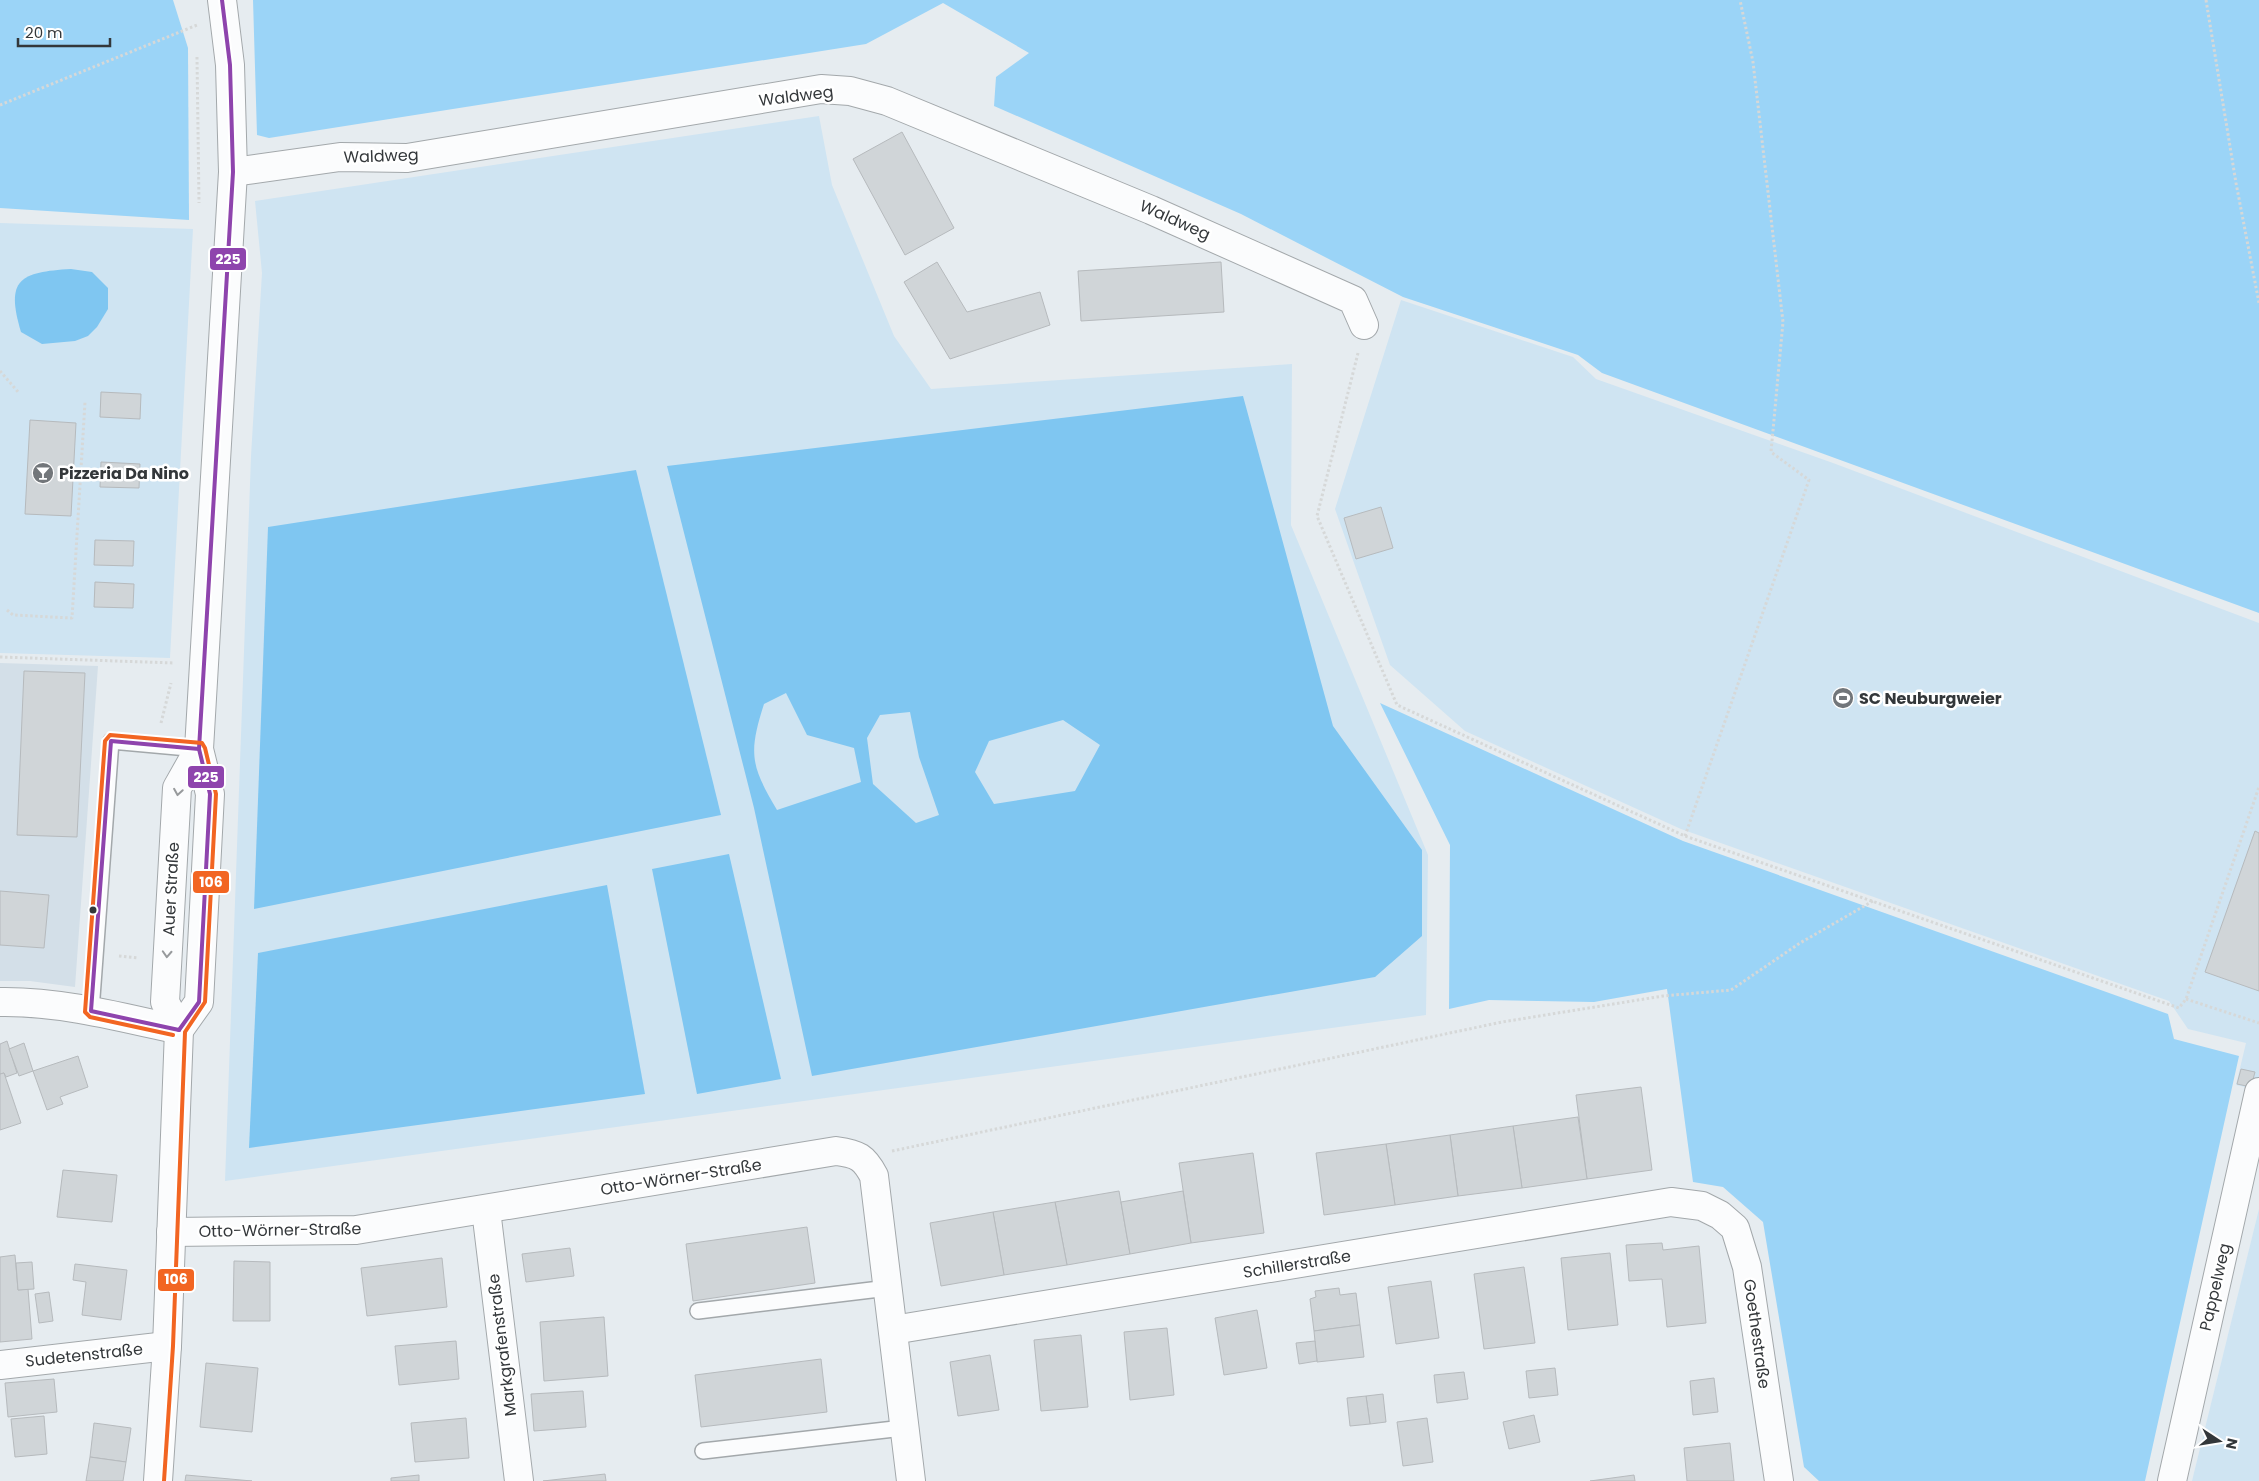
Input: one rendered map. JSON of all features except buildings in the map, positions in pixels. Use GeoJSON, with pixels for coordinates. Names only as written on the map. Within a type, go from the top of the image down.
{"type":"FeatureCollection","features":[{"type":"Feature","properties":{"kind":"street"},"geometry":{"type":"LineString","coordinates":[[158,1481],[167,1346],[180,1030],[198,1002],[210,794],[199,749],[233,172],[230,65],[222,0]]}},
{"type":"Feature","properties":{"kind":"street","name":"Waldweg"},"geometry":{"type":"LineString","coordinates":[[233,172],[340,157],[407,158],[821,90],[850,91],[887,101],[1142,206],[1353,300],[1364,325]]}},
{"type":"Feature","properties":{"kind":"street"},"geometry":{"type":"LineString","coordinates":[[0,1002],[23,1002],[91,1011],[180,1030]]}},
{"type":"Feature","properties":{"kind":"street","name":"Pappelweg"},"geometry":{"type":"LineString","coordinates":[[2172,1481],[2259,1092]]}},
{"type":"Feature","properties":{"kind":"street","name":"Otto-Wörner-Straße"},"geometry":{"type":"LineString","coordinates":[[171,1232],[356,1230],[836,1151],[852,1153],[866,1162]]}},
{"type":"Feature","properties":{"kind":"street"},"geometry":{"type":"LineString","coordinates":[[866,1162],[874,1176],[910,1481]]}},
{"type":"Feature","properties":{"kind":"street","name":"Schillerstraße"},"geometry":{"type":"LineString","coordinates":[[893,1330],[1671,1202],[1702,1206]]}},
{"type":"Feature","properties":{"kind":"street","name":"Goethestraße"},"geometry":{"type":"LineString","coordinates":[[1702,1206],[1720,1215],[1735,1228],[1747,1267],[1779,1481]]}},
{"type":"Feature","properties":{"kind":"street","name":"Markgrafenstraße"},"geometry":{"type":"LineString","coordinates":[[486,1210],[519,1481]]}},
{"type":"Feature","properties":{"kind":"street","name":"Sudetenstraße"},"geometry":{"type":"LineString","coordinates":[[0,1365],[167,1346]]}},
{"type":"Feature","properties":{"kind":"lane"},"geometry":{"type":"LineString","coordinates":[[91,1011],[112,740],[199,749]]}},
{"type":"Feature","properties":{"kind":"lane"},"geometry":{"type":"LineString","coordinates":[[698,1311],[888,1288]]}},
{"type":"Feature","properties":{"kind":"lane"},"geometry":{"type":"LineString","coordinates":[[703,1451],[904,1428]]}},
{"type":"Feature","properties":{"kind":"path"},"geometry":{"type":"LineString","coordinates":[[1685,836],[1809,480],[1771,452],[1783,322],[1753,62],[1740,0]]}},
{"type":"Feature","properties":{"kind":"path"},"geometry":{"type":"LineString","coordinates":[[2206,0],[2236,183],[2259,303]]}},
{"type":"Feature","properties":{"kind":"path"},"geometry":{"type":"LineString","coordinates":[[195,16],[197,34]]}},
{"type":"Feature","properties":{"kind":"path"},"geometry":{"type":"LineString","coordinates":[[0,105],[197,25]]}},
{"type":"Feature","properties":{"kind":"path"},"geometry":{"type":"LineString","coordinates":[[197,54],[199,210]]}},
{"type":"Feature","properties":{"kind":"path"},"geometry":{"type":"LineString","coordinates":[[1364,325],[1316,516],[1397,705],[1685,836],[2179,1008],[2186,999],[2259,787]]}},
{"type":"Feature","properties":{"kind":"path"},"geometry":{"type":"LineString","coordinates":[[0,371],[19,393]]}},
{"type":"Feature","properties":{"kind":"path"},"geometry":{"type":"LineString","coordinates":[[7,610],[13,616],[72,618],[85,402]]}},
{"type":"Feature","properties":{"kind":"path"},"geometry":{"type":"LineString","coordinates":[[174,672],[176,654]]}},
{"type":"Feature","properties":{"kind":"path"},"geometry":{"type":"LineString","coordinates":[[0,657],[176,664]]}},
{"type":"Feature","properties":{"kind":"path"},"geometry":{"type":"LineString","coordinates":[[156,744],[172,681]]}},
{"type":"Feature","properties":{"kind":"path"},"geometry":{"type":"LineString","coordinates":[[866,1162],[890,1151],[1502,1022],[1663,996],[1731,990],[1800,943],[1873,901]]}},
{"type":"Feature","properties":{"kind":"path"},"geometry":{"type":"LineString","coordinates":[[141,952],[141,959]]}},
{"type":"Feature","properties":{"kind":"path"},"geometry":{"type":"LineString","coordinates":[[2186,999],[2259,1023]]}},
{"type":"Feature","properties":{"kind":"shaded area"},"geometry":{"type":"Polygon","coordinates":[[[0,0],[173,0],[188,48],[189,220],[0,208],[0,0]]]}},
{"type":"Feature","properties":{"kind":"shaded area"},"geometry":{"type":"Polygon","coordinates":[[[253,0],[2259,0],[2259,613],[1602,373],[1578,355],[1403,297],[1241,214],[994,106],[996,77],[1029,53],[943,3],[866,44],[269,138],[257,135],[253,0]]]}},
{"type":"Feature","properties":{"kind":"shaded area"},"geometry":{"type":"Polygon","coordinates":[[[819,116],[832,185],[894,336],[931,389],[1292,364],[1291,525],[1428,855],[1426,1015],[225,1181],[251,456],[262,273],[255,201],[819,116]]]}},
{"type":"Feature","properties":{"kind":"shaded area"},"geometry":{"type":"Polygon","coordinates":[[[0,223],[193,229],[170,658],[0,653],[0,223]]]}},
{"type":"Feature","properties":{"kind":"shaded area"},"geometry":{"type":"Polygon","coordinates":[[[71,269],[92,272],[108,288],[108,309],[97,327],[88,336],[75,341],[42,344],[21,332],[16,314],[15,300],[16,290],[21,282],[29,276],[39,273],[71,269]]]}},
{"type":"Feature","properties":{"kind":"shaded area","name":"SC Neuburgweier"},"geometry":{"type":"Polygon","coordinates":[[[1401,300],[1573,357],[1596,379],[1833,463],[2259,623],[2259,1090],[2236,1085],[2246,1043],[2188,1029],[2169,1001],[1681,829],[1465,731],[1390,665],[1335,509],[1401,300]]]}},
{"type":"Feature","properties":{"kind":"shaded area"},"geometry":{"type":"Polygon","coordinates":[[[1243,396],[1333,726],[1422,850],[1422,936],[1375,977],[812,1076],[754,808],[667,466],[1243,396]],[[786,693],[764,704],[754,748],[757,770],[777,810],[861,782],[854,748],[807,735],[786,693]],[[910,712],[880,715],[867,738],[873,784],[916,823],[939,815],[919,757],[910,712]],[[1063,720],[989,741],[975,772],[994,804],[1075,791],[1100,745],[1063,720]]]}},
{"type":"Feature","properties":{"kind":"shaded area"},"geometry":{"type":"Polygon","coordinates":[[[636,470],[721,815],[254,909],[268,527],[636,470]]]}},
{"type":"Feature","properties":{"kind":"shaded area"},"geometry":{"type":"Polygon","coordinates":[[[0,663],[98,666],[75,987],[30,981],[0,981],[0,663]]]}},
{"type":"Feature","properties":{"kind":"shaded area"},"geometry":{"type":"Polygon","coordinates":[[[1380,703],[1683,841],[2168,1014],[2174,1039],[2239,1056],[2145,1481],[1819,1481],[1804,1467],[1763,1222],[1723,1187],[1693,1182],[1667,989],[1594,1002],[1489,1000],[1449,1009],[1450,845],[1380,703]]]}},
{"type":"Feature","properties":{"kind":"shaded area"},"geometry":{"type":"Polygon","coordinates":[[[729,854],[781,1079],[697,1094],[652,869],[729,854]]]}},
{"type":"Feature","properties":{"kind":"shaded area"},"geometry":{"type":"Polygon","coordinates":[[[607,885],[645,1094],[249,1148],[258,953],[607,885]]]}},
{"type":"Feature","properties":{"kind":"shaded area"},"geometry":{"type":"Polygon","coordinates":[[[2259,1209],[2259,1481],[2192,1481],[2259,1209]]]}},
{"type":"Feature","properties":{"kind":"transit line","name":"225"},"geometry":{"type":"LineString","coordinates":[[179,1030],[199,1002],[210,794],[199,749],[233,172],[230,65],[222,0]]}},
{"type":"Feature","properties":{"kind":"transit line","name":"106"},"geometry":{"type":"LineString","coordinates":[[164,1481],[173,1346],[185,1032],[205,1002],[216,794],[205,748],[202,743],[110,735],[105,741],[85,1012],[90,1017],[173,1035]]}},
{"type":"Feature","properties":{"kind":"transit line","name":"225"},"geometry":{"type":"LineString","coordinates":[[179,1030],[91,1011],[111,741],[199,749]]}},
{"type":"Feature","properties":{"kind":"place","name":"Pizzeria Da Nino"},"geometry":{"type":"Point","coordinates":[43,473]}},
{"type":"Feature","properties":{"kind":"place","name":"SC Neuburgweier"},"geometry":{"type":"Point","coordinates":[1843,698]}}]}
